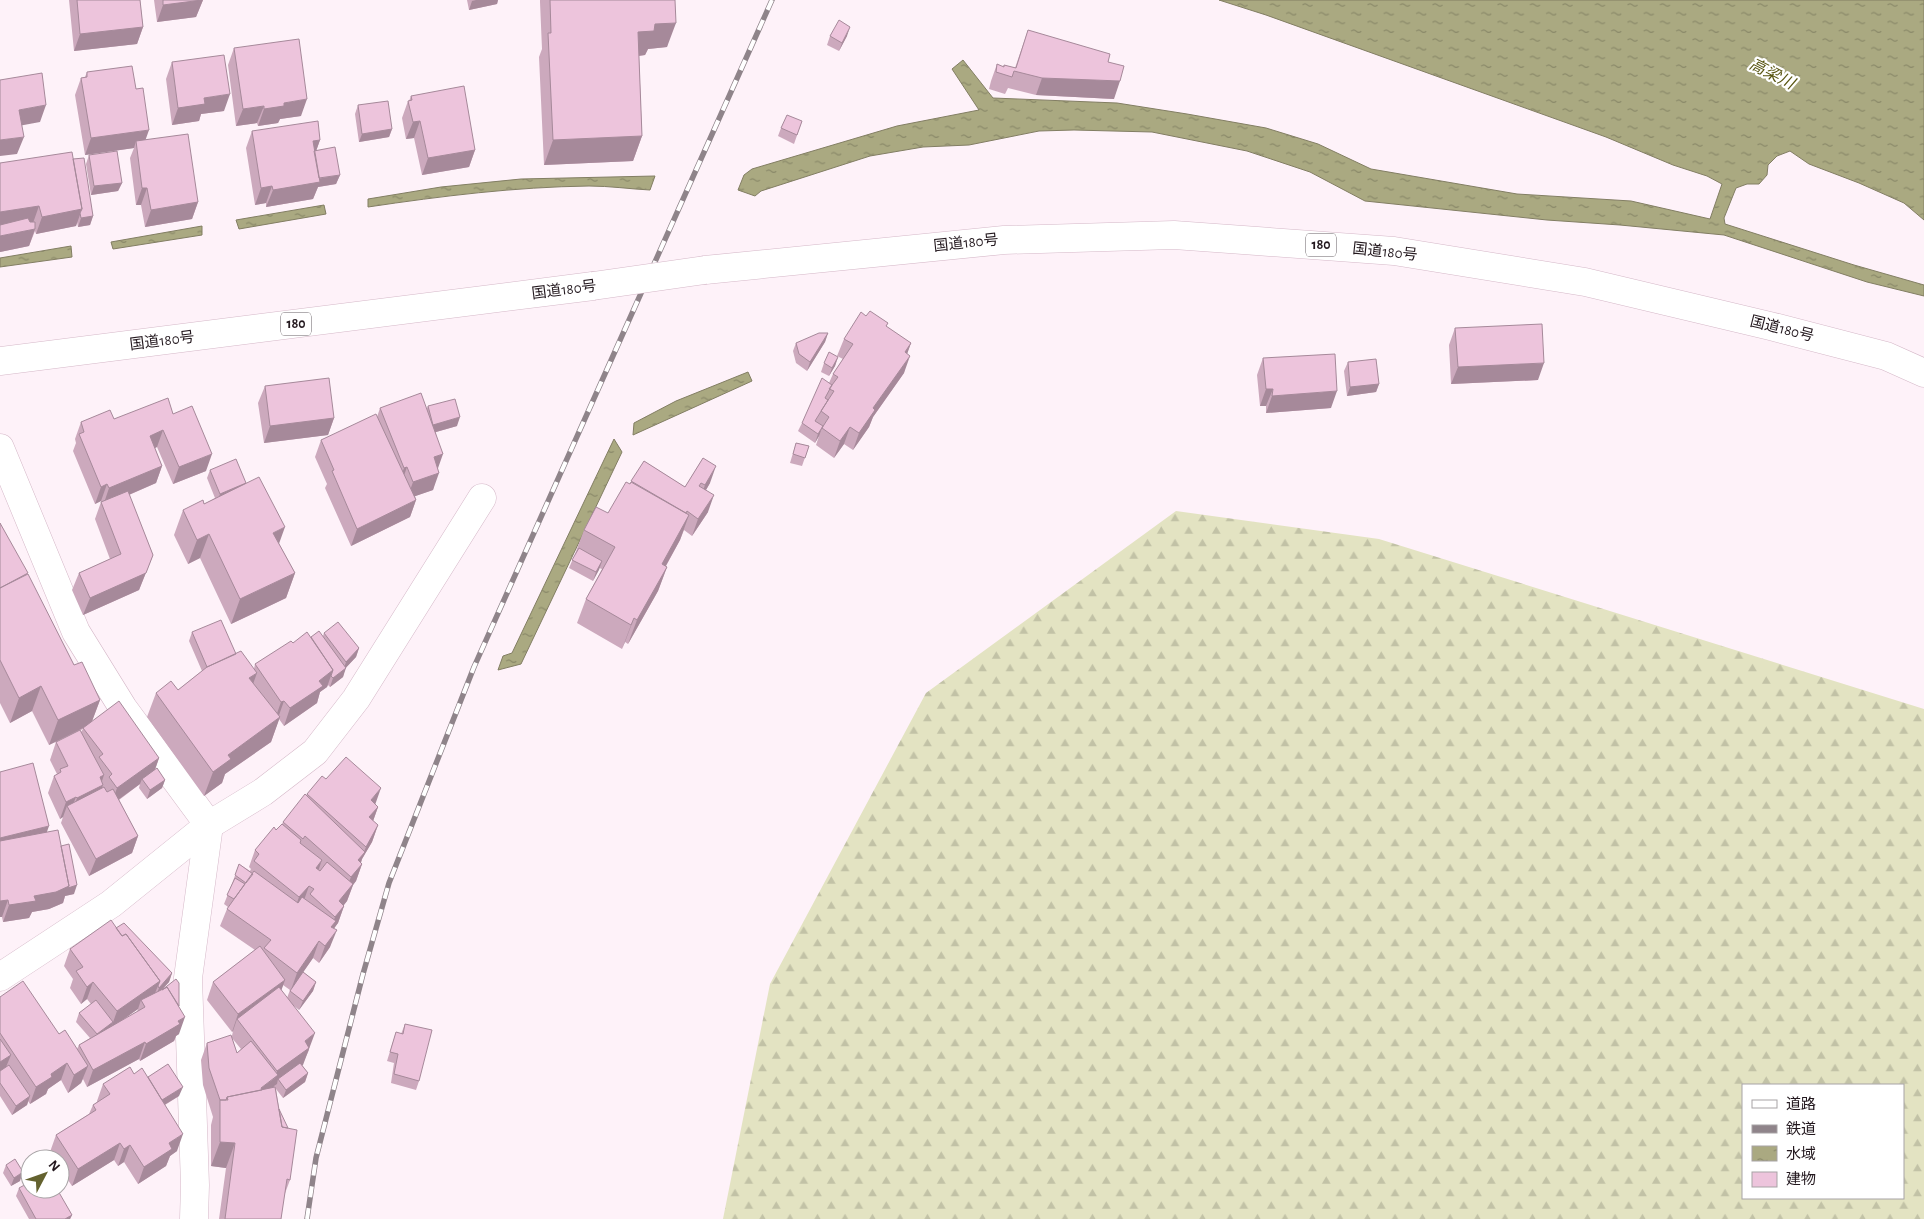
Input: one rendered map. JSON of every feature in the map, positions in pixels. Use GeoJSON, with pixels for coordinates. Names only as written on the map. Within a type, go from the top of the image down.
{"type":"FeatureCollection","features":[{"type":"Feature","properties":{"kind":"main road","name":"国道180号"},"geometry":{"type":"LineString","coordinates":[[0,361],[593,286],[705,270],[1004,240],[1174,234],[1394,251],[1604,286],[1886,356],[1924,373]]}},
{"type":"Feature","properties":{"kind":"main road"},"geometry":{"type":"LineString","coordinates":[[0,448],[10,506],[76,632],[123,708],[208,825],[188,978],[195,1175],[194,1219]]}},
{"type":"Feature","properties":{"kind":"main road"},"geometry":{"type":"LineString","coordinates":[[0,977],[111,904],[208,825],[263,792],[316,752],[356,699],[482,498]]}},
{"type":"Feature","properties":{"kind":"green space"},"geometry":{"type":"Polygon","coordinates":[[[1176,511],[1379,539],[1924,709],[1924,1219],[723,1219],[770,984],[926,693],[1176,511]]]}},
{"type":"Feature","properties":{"kind":"water","name":"高梁川"},"geometry":{"type":"Polygon","coordinates":[[[1219,0],[1924,0],[1924,220],[1904,203],[1809,164],[1790,151],[1777,156],[1768,165],[1767,175],[1759,184],[1747,184],[1736,188],[1724,218],[1725,224],[1924,285],[1924,296],[1867,282],[1724,235],[1547,220],[1365,201],[1310,172],[1247,151],[1152,132],[1039,131],[969,145],[923,147],[870,156],[761,191],[755,196],[738,190],[744,175],[752,169],[897,126],[979,110],[952,69],[963,60],[993,98],[1117,103],[1187,114],[1266,128],[1318,144],[1371,169],[1517,194],[1631,201],[1710,219],[1722,184],[1707,176],[1673,165],[1606,137],[1266,15],[1219,0]]]}},
{"type":"Feature","properties":{"kind":"water"},"geometry":{"type":"Polygon","coordinates":[[[655,176],[650,190],[605,186],[534,188],[368,207],[368,199],[441,187],[521,179],[655,176]]]}},
{"type":"Feature","properties":{"kind":"water"},"geometry":{"type":"Polygon","coordinates":[[[324,205],[326,214],[239,229],[236,220],[324,205]]]}},
{"type":"Feature","properties":{"kind":"water"},"geometry":{"type":"Polygon","coordinates":[[[202,226],[202,235],[113,249],[111,242],[202,226]]]}},
{"type":"Feature","properties":{"kind":"water"},"geometry":{"type":"Polygon","coordinates":[[[71,246],[72,257],[0,267],[0,258],[71,246]]]}},
{"type":"Feature","properties":{"kind":"water"},"geometry":{"type":"Polygon","coordinates":[[[748,372],[752,381],[633,435],[634,423],[676,401],[748,372]]]}},
{"type":"Feature","properties":{"kind":"water"},"geometry":{"type":"Polygon","coordinates":[[[614,439],[622,452],[521,664],[498,670],[503,656],[512,653],[614,439]]]}},
{"type":"Feature","properties":{"kind":"building"},"geometry":{"type":"Polygon","coordinates":[[[77,0],[140,0],[143,27],[80,34],[77,0]]]}},
{"type":"Feature","properties":{"kind":"building"},"geometry":{"type":"Polygon","coordinates":[[[163,0],[202,0],[163,5],[163,0]]]}},
{"type":"Feature","properties":{"kind":"building"},"geometry":{"type":"Polygon","coordinates":[[[550,0],[675,0],[676,23],[655,24],[654,31],[638,32],[642,136],[553,140],[548,33],[551,33],[550,0]]]}},
{"type":"Feature","properties":{"kind":"building"},"geometry":{"type":"Polygon","coordinates":[[[839,20],[850,27],[842,43],[830,36],[839,20]]]}},
{"type":"Feature","properties":{"kind":"building"},"geometry":{"type":"Polygon","coordinates":[[[1028,30],[1110,54],[1108,62],[1124,66],[1120,81],[1042,78],[1014,71],[1012,77],[996,72],[997,64],[1016,68],[1028,30]]]}},
{"type":"Feature","properties":{"kind":"building"},"geometry":{"type":"Polygon","coordinates":[[[299,39],[307,99],[284,103],[284,106],[264,109],[264,106],[243,109],[234,48],[299,39]]]}},
{"type":"Feature","properties":{"kind":"building"},"geometry":{"type":"Polygon","coordinates":[[[224,55],[230,94],[204,98],[205,104],[178,108],[172,62],[224,55]]]}},
{"type":"Feature","properties":{"kind":"building"},"geometry":{"type":"Polygon","coordinates":[[[132,66],[136,89],[143,88],[149,130],[91,138],[81,78],[87,77],[87,72],[132,66]]]}},
{"type":"Feature","properties":{"kind":"building"},"geometry":{"type":"Polygon","coordinates":[[[42,73],[46,105],[19,110],[24,137],[0,140],[0,80],[42,73]]]}},
{"type":"Feature","properties":{"kind":"building"},"geometry":{"type":"Polygon","coordinates":[[[464,86],[475,150],[428,158],[420,121],[413,122],[408,101],[412,100],[411,96],[464,86]]]}},
{"type":"Feature","properties":{"kind":"building"},"geometry":{"type":"Polygon","coordinates":[[[388,101],[392,129],[362,134],[358,105],[388,101]]]}},
{"type":"Feature","properties":{"kind":"building"},"geometry":{"type":"Polygon","coordinates":[[[787,115],[802,121],[797,135],[781,128],[787,115]]]}},
{"type":"Feature","properties":{"kind":"building"},"geometry":{"type":"Polygon","coordinates":[[[318,121],[320,140],[313,141],[320,182],[273,190],[272,186],[261,188],[252,131],[318,121]]]}},
{"type":"Feature","properties":{"kind":"building"},"geometry":{"type":"Polygon","coordinates":[[[188,134],[198,202],[151,210],[147,188],[142,188],[136,141],[188,134]]]}},
{"type":"Feature","properties":{"kind":"building"},"geometry":{"type":"Polygon","coordinates":[[[335,147],[340,175],[319,178],[314,151],[335,147]]]}},
{"type":"Feature","properties":{"kind":"building"},"geometry":{"type":"Polygon","coordinates":[[[117,151],[122,183],[94,186],[89,155],[117,151]]]}},
{"type":"Feature","properties":{"kind":"building"},"geometry":{"type":"Polygon","coordinates":[[[72,152],[82,209],[42,217],[39,206],[0,212],[0,163],[72,152]]]}},
{"type":"Feature","properties":{"kind":"building"},"geometry":{"type":"Polygon","coordinates":[[[84,158],[93,216],[81,218],[80,213],[82,209],[73,159],[84,158]]]}},
{"type":"Feature","properties":{"kind":"building"},"geometry":{"type":"Polygon","coordinates":[[[28,218],[30,222],[35,222],[35,229],[0,236],[0,225],[28,218]]]}},
{"type":"Feature","properties":{"kind":"building"},"geometry":{"type":"Polygon","coordinates":[[[870,311],[888,323],[886,326],[911,343],[905,352],[910,356],[873,408],[875,410],[859,433],[850,427],[840,441],[822,428],[829,417],[821,411],[834,391],[829,389],[838,377],[833,374],[853,344],[844,339],[861,312],[866,316],[870,311]]]}},
{"type":"Feature","properties":{"kind":"building"},"geometry":{"type":"Polygon","coordinates":[[[1542,324],[1544,363],[1458,367],[1455,328],[1542,324]]]}},
{"type":"Feature","properties":{"kind":"building"},"geometry":{"type":"Polygon","coordinates":[[[819,333],[828,333],[810,362],[799,354],[796,343],[819,333]]]}},
{"type":"Feature","properties":{"kind":"building"},"geometry":{"type":"Polygon","coordinates":[[[829,352],[838,357],[832,368],[824,363],[829,352]]]}},
{"type":"Feature","properties":{"kind":"building"},"geometry":{"type":"Polygon","coordinates":[[[1335,354],[1337,391],[1272,396],[1273,389],[1266,389],[1263,358],[1335,354]]]}},
{"type":"Feature","properties":{"kind":"building"},"geometry":{"type":"Polygon","coordinates":[[[1376,359],[1379,384],[1350,387],[1348,362],[1376,359]]]}},
{"type":"Feature","properties":{"kind":"building"},"geometry":{"type":"Polygon","coordinates":[[[329,378],[334,418],[270,426],[265,386],[329,378]]]}},
{"type":"Feature","properties":{"kind":"building"},"geometry":{"type":"Polygon","coordinates":[[[822,378],[832,385],[825,398],[828,400],[815,421],[823,426],[818,434],[802,423],[822,378]]]}},
{"type":"Feature","properties":{"kind":"building"},"geometry":{"type":"Polygon","coordinates":[[[421,393],[443,454],[434,457],[439,473],[413,482],[407,467],[404,468],[380,408],[421,393]]]}},
{"type":"Feature","properties":{"kind":"building"},"geometry":{"type":"Polygon","coordinates":[[[168,398],[173,414],[192,406],[212,454],[179,467],[163,430],[150,436],[162,466],[109,488],[107,484],[101,487],[79,434],[84,432],[81,422],[110,410],[114,419],[168,398]]]}},
{"type":"Feature","properties":{"kind":"building"},"geometry":{"type":"Polygon","coordinates":[[[455,399],[460,417],[433,425],[428,406],[455,399]]]}},
{"type":"Feature","properties":{"kind":"building"},"geometry":{"type":"Polygon","coordinates":[[[376,414],[416,500],[357,529],[321,440],[376,414]]]}},
{"type":"Feature","properties":{"kind":"building"},"geometry":{"type":"Polygon","coordinates":[[[796,443],[809,446],[805,458],[793,454],[796,443]]]}},
{"type":"Feature","properties":{"kind":"building"},"geometry":{"type":"Polygon","coordinates":[[[703,458],[716,466],[705,485],[701,483],[699,486],[714,495],[698,519],[687,511],[686,513],[631,481],[644,461],[685,487],[703,458]]]}},
{"type":"Feature","properties":{"kind":"building"},"geometry":{"type":"Polygon","coordinates":[[[236,459],[246,483],[220,494],[210,470],[236,459]]]}},
{"type":"Feature","properties":{"kind":"building"},"geometry":{"type":"Polygon","coordinates":[[[259,477],[285,527],[273,533],[295,573],[240,599],[209,534],[197,540],[183,510],[203,500],[204,504],[259,477]]]}},
{"type":"Feature","properties":{"kind":"building"},"geometry":{"type":"Polygon","coordinates":[[[626,482],[630,484],[631,482],[689,515],[662,564],[667,567],[637,620],[634,618],[631,625],[586,599],[615,547],[584,530],[596,507],[608,513],[626,482]]]}},
{"type":"Feature","properties":{"kind":"building"},"geometry":{"type":"Polygon","coordinates":[[[128,491],[153,555],[146,573],[90,598],[79,573],[121,554],[101,502],[128,491]]]}},
{"type":"Feature","properties":{"kind":"building"},"geometry":{"type":"Polygon","coordinates":[[[0,523],[28,573],[0,588],[0,523]]]}},
{"type":"Feature","properties":{"kind":"building"},"geometry":{"type":"Polygon","coordinates":[[[579,548],[602,561],[596,572],[572,560],[579,548]]]}},
{"type":"Feature","properties":{"kind":"building"},"geometry":{"type":"Polygon","coordinates":[[[28,574],[74,665],[82,662],[100,700],[58,720],[41,686],[19,698],[0,660],[0,588],[28,574]]]}},
{"type":"Feature","properties":{"kind":"building"},"geometry":{"type":"Polygon","coordinates":[[[221,620],[236,654],[207,667],[192,632],[221,620]]]}},
{"type":"Feature","properties":{"kind":"building"},"geometry":{"type":"Polygon","coordinates":[[[338,622],[359,648],[346,662],[324,633],[338,622]]]}},
{"type":"Feature","properties":{"kind":"building"},"geometry":{"type":"Polygon","coordinates":[[[319,631],[346,668],[333,678],[331,676],[333,670],[311,637],[319,631]]]}},
{"type":"Feature","properties":{"kind":"building"},"geometry":{"type":"Polygon","coordinates":[[[307,632],[333,670],[319,681],[323,686],[290,708],[284,701],[281,702],[255,664],[291,641],[293,643],[307,632]]]}},
{"type":"Feature","properties":{"kind":"building"},"geometry":{"type":"Polygon","coordinates":[[[241,651],[257,673],[249,678],[280,717],[228,755],[231,759],[213,772],[156,693],[171,681],[178,690],[207,667],[241,651]]]}},
{"type":"Feature","properties":{"kind":"building"},"geometry":{"type":"Polygon","coordinates":[[[119,701],[159,758],[117,788],[109,777],[112,774],[99,757],[103,754],[83,728],[119,701]]]}},
{"type":"Feature","properties":{"kind":"building"},"geometry":{"type":"Polygon","coordinates":[[[80,730],[104,775],[100,777],[103,785],[66,802],[54,776],[61,772],[60,769],[68,766],[56,742],[80,730]]]}},
{"type":"Feature","properties":{"kind":"building"},"geometry":{"type":"Polygon","coordinates":[[[346,757],[381,788],[371,800],[378,807],[369,817],[378,825],[366,847],[307,794],[322,776],[326,779],[346,757]]]}},
{"type":"Feature","properties":{"kind":"building"},"geometry":{"type":"Polygon","coordinates":[[[33,763],[49,826],[0,838],[0,772],[33,763]]]}},
{"type":"Feature","properties":{"kind":"building"},"geometry":{"type":"Polygon","coordinates":[[[157,768],[165,780],[150,790],[142,779],[157,768]]]}},
{"type":"Feature","properties":{"kind":"building"},"geometry":{"type":"Polygon","coordinates":[[[104,787],[107,792],[113,789],[138,836],[96,859],[67,806],[104,787]]]}},
{"type":"Feature","properties":{"kind":"building"},"geometry":{"type":"Polygon","coordinates":[[[305,794],[365,852],[358,860],[362,864],[351,877],[305,836],[303,839],[283,822],[305,794]]]}},
{"type":"Feature","properties":{"kind":"building"},"geometry":{"type":"Polygon","coordinates":[[[282,824],[301,840],[300,843],[322,860],[316,868],[320,871],[327,862],[353,884],[339,901],[344,906],[335,917],[310,894],[314,889],[309,886],[299,897],[254,861],[259,854],[255,850],[274,827],[276,830],[282,824]]]}},
{"type":"Feature","properties":{"kind":"building"},"geometry":{"type":"Polygon","coordinates":[[[58,830],[69,886],[56,892],[34,896],[36,901],[9,905],[8,900],[0,901],[0,841],[58,830]]]}},
{"type":"Feature","properties":{"kind":"building"},"geometry":{"type":"Polygon","coordinates":[[[69,844],[77,885],[68,888],[61,846],[69,844]]]}},
{"type":"Feature","properties":{"kind":"building"},"geometry":{"type":"Polygon","coordinates":[[[239,864],[253,874],[246,883],[235,875],[239,864]]]}},
{"type":"Feature","properties":{"kind":"building"},"geometry":{"type":"Polygon","coordinates":[[[254,871],[298,903],[302,897],[336,921],[331,927],[337,930],[325,946],[319,941],[297,973],[264,948],[271,940],[227,909],[254,871]]]}},
{"type":"Feature","properties":{"kind":"building"},"geometry":{"type":"Polygon","coordinates":[[[235,878],[245,884],[234,899],[227,895],[235,878]]]}},
{"type":"Feature","properties":{"kind":"building"},"geometry":{"type":"Polygon","coordinates":[[[111,920],[122,936],[126,934],[160,981],[117,1011],[93,982],[87,987],[76,971],[83,967],[70,949],[111,920]]]}},
{"type":"Feature","properties":{"kind":"building"},"geometry":{"type":"Polygon","coordinates":[[[124,923],[172,973],[159,988],[160,981],[126,934],[122,936],[116,928],[124,923]]]}},
{"type":"Feature","properties":{"kind":"building"},"geometry":{"type":"Polygon","coordinates":[[[260,946],[285,980],[238,1014],[213,982],[260,946]]]}},
{"type":"Feature","properties":{"kind":"building"},"geometry":{"type":"Polygon","coordinates":[[[303,972],[316,982],[303,1001],[290,991],[303,972]]]}},
{"type":"Feature","properties":{"kind":"building"},"geometry":{"type":"Polygon","coordinates":[[[176,979],[179,983],[179,1006],[167,987],[162,990],[176,979]]]}},
{"type":"Feature","properties":{"kind":"building"},"geometry":{"type":"Polygon","coordinates":[[[23,981],[59,1034],[65,1030],[88,1066],[74,1075],[67,1063],[51,1074],[52,1077],[36,1087],[0,1033],[0,997],[23,981]]]}},
{"type":"Feature","properties":{"kind":"building"},"geometry":{"type":"Polygon","coordinates":[[[167,987],[185,1017],[178,1021],[180,1024],[146,1044],[145,1042],[93,1070],[79,1045],[145,1007],[141,1000],[167,987]]]}},
{"type":"Feature","properties":{"kind":"building"},"geometry":{"type":"Polygon","coordinates":[[[279,987],[315,1033],[305,1041],[309,1048],[277,1071],[237,1019],[279,987]]]}},
{"type":"Feature","properties":{"kind":"building"},"geometry":{"type":"Polygon","coordinates":[[[96,1000],[113,1022],[97,1034],[79,1013],[96,1000]]]}},
{"type":"Feature","properties":{"kind":"building"},"geometry":{"type":"Polygon","coordinates":[[[405,1024],[432,1030],[419,1081],[394,1074],[398,1054],[390,1052],[396,1032],[403,1034],[405,1024]]]}},
{"type":"Feature","properties":{"kind":"building"},"geometry":{"type":"Polygon","coordinates":[[[231,1035],[237,1053],[251,1041],[278,1075],[261,1088],[262,1090],[220,1100],[209,1068],[207,1043],[231,1035]]]}},
{"type":"Feature","properties":{"kind":"building"},"geometry":{"type":"Polygon","coordinates":[[[0,1039],[11,1055],[0,1062],[0,1039]]]}},
{"type":"Feature","properties":{"kind":"building"},"geometry":{"type":"Polygon","coordinates":[[[300,1063],[308,1073],[286,1090],[278,1079],[300,1063]]]}},
{"type":"Feature","properties":{"kind":"building"},"geometry":{"type":"Polygon","coordinates":[[[168,1064],[183,1087],[162,1100],[148,1077],[168,1064]]]}},
{"type":"Feature","properties":{"kind":"building"},"geometry":{"type":"Polygon","coordinates":[[[9,1065],[30,1096],[16,1106],[0,1083],[0,1071],[9,1065]]]}},
{"type":"Feature","properties":{"kind":"building"},"geometry":{"type":"Polygon","coordinates":[[[130,1067],[134,1074],[142,1068],[183,1134],[169,1143],[172,1149],[144,1167],[130,1145],[124,1149],[120,1143],[78,1169],[70,1157],[70,1149],[65,1149],[56,1135],[96,1110],[93,1105],[110,1094],[103,1084],[130,1067]]]}},
{"type":"Feature","properties":{"kind":"building"},"geometry":{"type":"Polygon","coordinates":[[[275,1087],[282,1127],[297,1130],[290,1180],[287,1179],[281,1219],[225,1219],[235,1143],[220,1142],[220,1100],[228,1100],[227,1097],[275,1087]]]}},
{"type":"Feature","properties":{"kind":"building"},"geometry":{"type":"Polygon","coordinates":[[[279,1109],[288,1128],[282,1127],[279,1109]]]}},
{"type":"Feature","properties":{"kind":"building"},"geometry":{"type":"Polygon","coordinates":[[[15,1159],[20,1167],[20,1174],[14,1178],[6,1165],[15,1159]]]}},
{"type":"Feature","properties":{"kind":"building"},"geometry":{"type":"Polygon","coordinates":[[[25,1199],[63,1199],[72,1215],[65,1219],[36,1219],[25,1199]]]}},
{"type":"Feature","properties":{"kind":"railway"},"geometry":{"type":"LineString","coordinates":[[307,1219],[316,1158],[363,974],[389,883],[474,667],[772,0]]}}]}
